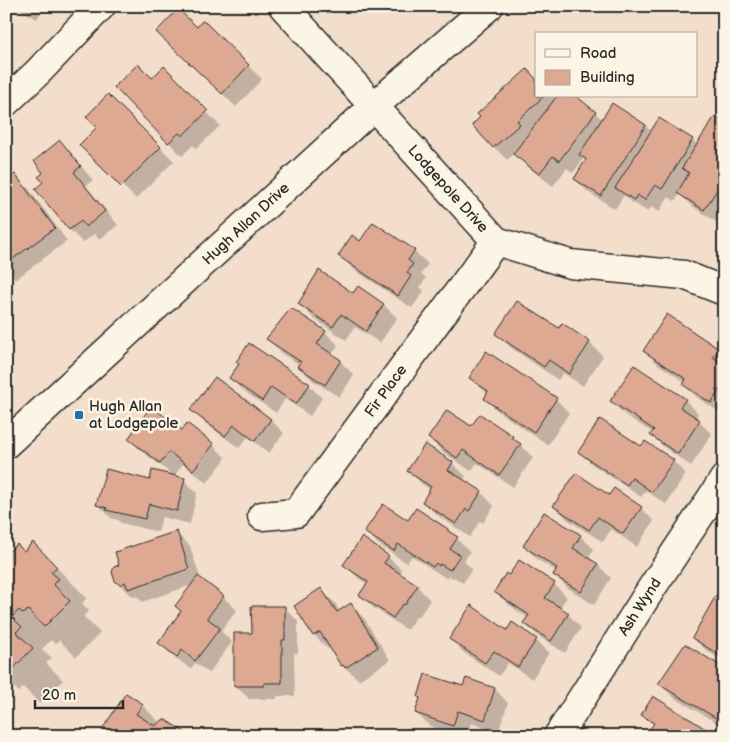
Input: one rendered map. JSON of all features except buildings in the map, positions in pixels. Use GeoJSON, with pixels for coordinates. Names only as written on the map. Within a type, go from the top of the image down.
{"type":"FeatureCollection","features":[{"type":"Feature","properties":{"kind":"street"},"geometry":{"type":"LineString","coordinates":[[6,102],[102,6]]}},
{"type":"Feature","properties":{"kind":"street","name":"Lodgepole Drive"},"geometry":{"type":"LineString","coordinates":[[284,6],[373,107],[496,241],[570,264],[684,275],[724,291]]}},
{"type":"Feature","properties":{"kind":"street","name":"Hugh Allan Drive"},"geometry":{"type":"LineString","coordinates":[[6,444],[373,107],[489,6]]}},
{"type":"Feature","properties":{"kind":"street","name":"Fir Place"},"geometry":{"type":"LineString","coordinates":[[262,516],[296,513],[496,241]]}},
{"type":"Feature","properties":{"kind":"street","name":"Ash Wynd"},"geometry":{"type":"LineString","coordinates":[[558,736],[653,586],[724,479]]}},
{"type":"Feature","properties":{"kind":"place","name":"Hugh Allan at Lodgepole"},"geometry":{"type":"Point","coordinates":[79,415]}}]}
